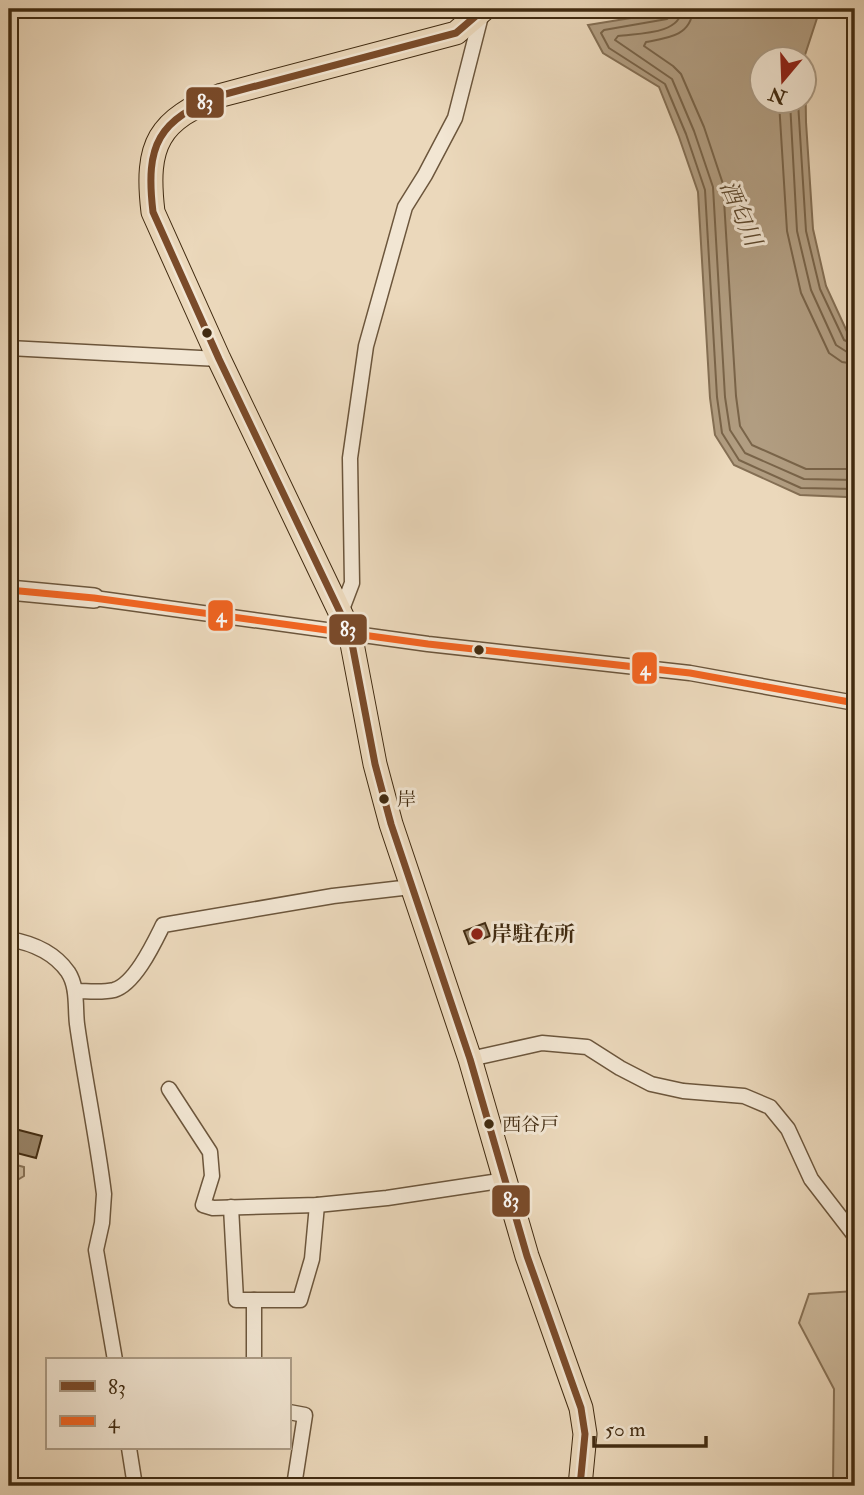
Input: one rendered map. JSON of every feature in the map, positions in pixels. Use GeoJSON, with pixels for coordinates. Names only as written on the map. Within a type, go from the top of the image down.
{"type":"FeatureCollection","features":[{"type":"Feature","properties":{"kind":"main road"},"geometry":{"type":"LineString","coordinates":[[483,10],[456,33],[193,106],[176,117],[160,136],[152,157],[150,186],[153,212],[219,359],[346,622],[375,764],[391,824],[470,1059],[527,1256],[581,1408],[584,1434],[580,1486]]}},
{"type":"Feature","properties":{"kind":"street"},"geometry":{"type":"LineString","coordinates":[[346,622],[352,583],[350,458],[366,346],[405,206],[455,118],[483,10]]}},
{"type":"Feature","properties":{"kind":"street"},"geometry":{"type":"LineString","coordinates":[[9,348],[219,359]]}},
{"type":"Feature","properties":{"kind":"street"},"geometry":{"type":"LineString","coordinates":[[9,590],[346,622],[690,673],[855,703]]}},
{"type":"Feature","properties":{"kind":"street"},"geometry":{"type":"LineString","coordinates":[[75,991],[113,990],[127,984],[163,925],[333,896],[411,887]]}},
{"type":"Feature","properties":{"kind":"street"},"geometry":{"type":"LineString","coordinates":[[9,939],[29,942],[48,952],[68,973],[75,991],[77,1024],[104,1194],[102,1223],[96,1250],[115,1358]]}},
{"type":"Feature","properties":{"kind":"street"},"geometry":{"type":"LineString","coordinates":[[470,1059],[542,1043],[587,1047],[651,1084],[683,1091],[744,1096],[770,1107],[788,1129],[811,1179],[855,1236]]}},
{"type":"Feature","properties":{"kind":"street"},"geometry":{"type":"LineString","coordinates":[[169,1089],[209,1152],[212,1176],[203,1205],[213,1208],[317,1205],[387,1198],[506,1180]]}},
{"type":"Feature","properties":{"kind":"street"},"geometry":{"type":"LineString","coordinates":[[231,1207],[236,1300],[300,1300],[312,1259],[317,1205]]}},
{"type":"Feature","properties":{"kind":"street"},"geometry":{"type":"LineString","coordinates":[[254,1300],[254,1358]]}},
{"type":"Feature","properties":{"kind":"street"},"geometry":{"type":"LineString","coordinates":[[290,1412],[305,1415],[294,1486]]}},
{"type":"Feature","properties":{"kind":"street"},"geometry":{"type":"LineString","coordinates":[[129,1450],[135,1486]]}},
{"type":"Feature","properties":{"kind":"shaded area"},"geometry":{"type":"Polygon","coordinates":[[[9,1163],[24,1167],[24,1176],[9,1185],[9,1163]]]}},
{"type":"Feature","properties":{"kind":"shaded area"},"geometry":{"type":"Polygon","coordinates":[[[855,1291],[855,1486],[833,1486],[834,1389],[799,1323],[809,1294],[855,1291]]]}},
{"type":"Feature","properties":{"kind":"water","name":"酒匂川"},"geometry":{"type":"Polygon","coordinates":[[[686,9],[820,9],[808,46],[748,46],[748,116],[806,116],[813,229],[826,286],[849,336],[855,340],[855,495],[800,495],[734,465],[715,435],[710,398],[698,192],[659,87],[603,53],[588,25],[686,9]]]}},
{"type":"Feature","properties":{"kind":"building","name":"岸駐在所"},"geometry":{"type":"Polygon","coordinates":[[[485,923],[490,936],[469,944],[464,931],[485,923]]]}},
{"type":"Feature","properties":{"kind":"building"},"geometry":{"type":"Polygon","coordinates":[[[15,1129],[42,1136],[36,1158],[9,1151],[9,1131],[14,1133],[15,1129]]]}},
{"type":"Feature","properties":{"kind":"transit line","name":"83"},"geometry":{"type":"LineString","coordinates":[[484,9],[456,33],[222,95],[200,104],[183,114],[160,137],[154,152],[151,188],[153,212],[219,359],[350,633],[375,764],[391,824],[470,1059],[527,1256],[581,1408],[585,1434],[580,1486]]}},
{"type":"Feature","properties":{"kind":"transit line","name":"4"},"geometry":{"type":"LineString","coordinates":[[9,590],[94,598],[428,644],[690,673],[855,703]]}},
{"type":"Feature","properties":{"kind":"place","name":"岸"},"geometry":{"type":"Point","coordinates":[384,799]}},
{"type":"Feature","properties":{"kind":"place","name":"岸駐在所"},"geometry":{"type":"Point","coordinates":[477,934]}},
{"type":"Feature","properties":{"kind":"place","name":"西谷戸"},"geometry":{"type":"Point","coordinates":[489,1124]}}]}
